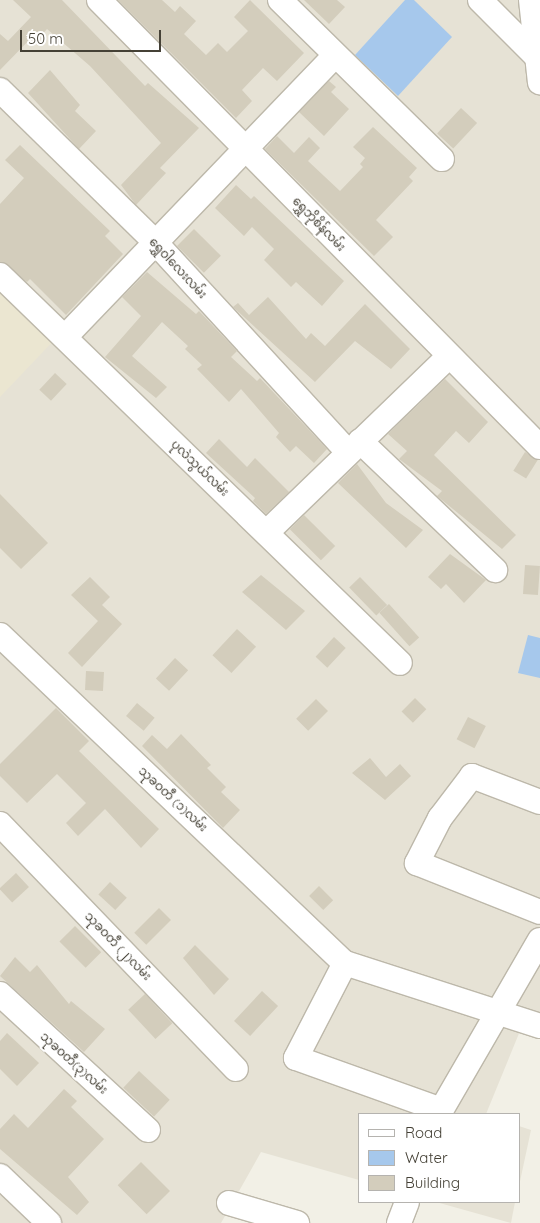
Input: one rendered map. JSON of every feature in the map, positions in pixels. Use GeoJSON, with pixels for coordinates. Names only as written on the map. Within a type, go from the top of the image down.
{"type":"FeatureCollection","features":[{"type":"Feature","properties":{"kind":"street","name":"ရွှေဘိုစိန်လမ်း"},"geometry":{"type":"LineString","coordinates":[[99,0],[448,357],[540,447]]}},
{"type":"Feature","properties":{"kind":"street"},"geometry":{"type":"LineString","coordinates":[[280,0],[334,56],[442,159]]}},
{"type":"Feature","properties":{"kind":"street"},"geometry":{"type":"LineString","coordinates":[[480,0],[539,59]]}},
{"type":"Feature","properties":{"kind":"street"},"geometry":{"type":"LineString","coordinates":[[531,0],[539,59],[540,83]]}},
{"type":"Feature","properties":{"kind":"street"},"geometry":{"type":"LineString","coordinates":[[65,337],[334,56]]}},
{"type":"Feature","properties":{"kind":"street","name":"ရွှေဝါလေးလမ်း"},"geometry":{"type":"LineString","coordinates":[[0,90],[154,242],[354,447],[495,570]]}},
{"type":"Feature","properties":{"kind":"street","name":"ပုလဲသွယ်လမ်း"},"geometry":{"type":"LineString","coordinates":[[0,274],[400,663]]}},
{"type":"Feature","properties":{"kind":"street"},"geometry":{"type":"LineString","coordinates":[[267,532],[448,357]]}},
{"type":"Feature","properties":{"kind":"street","name":"သုခဝတီ (၁)လမ်း"},"geometry":{"type":"LineString","coordinates":[[0,635],[345,963]]}},
{"type":"Feature","properties":{"kind":"street"},"geometry":{"type":"LineString","coordinates":[[540,802],[472,776],[440,818],[417,862],[540,912]]}},
{"type":"Feature","properties":{"kind":"street","name":"သုခဝတီ (၂)လမ်း"},"geometry":{"type":"LineString","coordinates":[[0,824],[236,1069]]}},
{"type":"Feature","properties":{"kind":"street"},"geometry":{"type":"LineString","coordinates":[[540,940],[496,1011],[440,1112],[296,1058],[345,963],[496,1011],[540,1026]]}},
{"type":"Feature","properties":{"kind":"street","name":"သုခဝတီ(၃)လမ်း"},"geometry":{"type":"LineString","coordinates":[[0,994],[148,1130]]}},
{"type":"Feature","properties":{"kind":"street"},"geometry":{"type":"LineString","coordinates":[[0,1176],[49,1223]]}},
{"type":"Feature","properties":{"kind":"street"},"geometry":{"type":"LineString","coordinates":[[229,1203],[297,1223]]}},
{"type":"Feature","properties":{"kind":"street"},"geometry":{"type":"LineString","coordinates":[[399,1223],[407,1203]]}},
{"type":"Feature","properties":{"kind":"shaded area"},"geometry":{"type":"Polygon","coordinates":[[[0,0],[540,0],[540,1038],[520,1031],[486,1113],[358,1113],[358,1180],[261,1152],[221,1223],[0,1223],[0,0]]]}},
{"type":"Feature","properties":{"kind":"shaded area"},"geometry":{"type":"Polygon","coordinates":[[[0,281],[59,335],[0,397],[0,281]]]}},
{"type":"Feature","properties":{"kind":"shaded area"},"geometry":{"type":"Polygon","coordinates":[[[520,1126],[531,1130],[520,1181],[520,1126]]]}},
{"type":"Feature","properties":{"kind":"shaded area"},"geometry":{"type":"Polygon","coordinates":[[[440,1203],[515,1203],[511,1223],[440,1203]]]}},
{"type":"Feature","properties":{"kind":"water"},"geometry":{"type":"Polygon","coordinates":[[[405,0],[414,0],[452,37],[398,96],[355,55],[405,0]]]}},
{"type":"Feature","properties":{"kind":"water"},"geometry":{"type":"Polygon","coordinates":[[[528,635],[540,638],[540,678],[518,673],[528,635]]]}},
{"type":"Feature","properties":{"kind":"building"},"geometry":{"type":"Polygon","coordinates":[[[13,0],[62,0],[145,86],[148,83],[199,128],[160,168],[166,173],[136,205],[121,185],[161,143],[90,66],[47,29],[41,36],[37,32],[0,70],[0,34],[8,41],[31,17],[13,0]]]}},
{"type":"Feature","properties":{"kind":"building"},"geometry":{"type":"Polygon","coordinates":[[[118,0],[162,0],[175,12],[180,6],[196,21],[184,34],[206,55],[218,43],[227,52],[248,31],[234,17],[250,0],[304,53],[277,81],[263,68],[242,90],[252,101],[236,118],[118,0]]]}},
{"type":"Feature","properties":{"kind":"building"},"geometry":{"type":"Polygon","coordinates":[[[304,0],[337,0],[345,7],[329,24],[304,0]]]}},
{"type":"Feature","properties":{"kind":"building"},"geometry":{"type":"Polygon","coordinates":[[[50,70],[80,105],[75,111],[96,131],[79,149],[28,93],[50,70]]]}},
{"type":"Feature","properties":{"kind":"building"},"geometry":{"type":"Polygon","coordinates":[[[329,81],[336,87],[331,92],[349,109],[324,136],[299,112],[329,81]]]}},
{"type":"Feature","properties":{"kind":"building"},"geometry":{"type":"Polygon","coordinates":[[[461,108],[477,123],[453,149],[437,134],[461,108]]]}},
{"type":"Feature","properties":{"kind":"building"},"geometry":{"type":"Polygon","coordinates":[[[373,127],[417,168],[409,177],[413,181],[376,220],[393,237],[374,256],[265,149],[277,136],[294,153],[309,137],[320,148],[308,161],[340,191],[363,167],[360,164],[365,158],[353,147],[373,127]]]}},
{"type":"Feature","properties":{"kind":"building"},"geometry":{"type":"Polygon","coordinates":[[[20,145],[110,231],[105,236],[123,254],[66,315],[30,279],[27,282],[0,262],[0,204],[24,178],[5,160],[20,145]]]}},
{"type":"Feature","properties":{"kind":"building"},"geometry":{"type":"Polygon","coordinates":[[[236,185],[251,199],[254,196],[344,281],[322,306],[296,282],[291,287],[264,260],[274,249],[252,227],[244,236],[215,208],[236,185]]]}},
{"type":"Feature","properties":{"kind":"building"},"geometry":{"type":"Polygon","coordinates":[[[194,229],[221,256],[204,273],[177,246],[194,229]]]}},
{"type":"Feature","properties":{"kind":"building"},"geometry":{"type":"Polygon","coordinates":[[[147,272],[196,314],[199,311],[237,351],[231,357],[257,381],[260,378],[327,449],[314,463],[296,446],[290,452],[276,437],[279,433],[241,389],[229,402],[197,369],[202,365],[185,349],[188,346],[162,322],[132,356],[167,387],[156,398],[105,357],[141,316],[122,297],[147,272]]]}},
{"type":"Feature","properties":{"kind":"building"},"geometry":{"type":"Polygon","coordinates":[[[268,297],[306,339],[311,333],[325,346],[365,304],[410,349],[391,369],[355,341],[315,382],[233,307],[238,303],[249,315],[268,297]]]}},
{"type":"Feature","properties":{"kind":"building"},"geometry":{"type":"Polygon","coordinates":[[[55,373],[67,384],[51,401],[39,390],[55,373]]]}},
{"type":"Feature","properties":{"kind":"building"},"geometry":{"type":"Polygon","coordinates":[[[445,379],[488,422],[469,443],[456,431],[434,455],[516,535],[502,549],[437,496],[442,491],[399,459],[407,451],[388,434],[445,379]]]}},
{"type":"Feature","properties":{"kind":"building"},"geometry":{"type":"Polygon","coordinates":[[[219,439],[247,467],[255,458],[289,492],[266,514],[253,501],[255,498],[206,453],[219,439]]]}},
{"type":"Feature","properties":{"kind":"building"},"geometry":{"type":"Polygon","coordinates":[[[525,452],[538,460],[526,479],[513,471],[525,452]]]}},
{"type":"Feature","properties":{"kind":"building"},"geometry":{"type":"Polygon","coordinates":[[[357,464],[386,503],[423,530],[406,548],[338,483],[357,464]]]}},
{"type":"Feature","properties":{"kind":"building"},"geometry":{"type":"Polygon","coordinates":[[[0,494],[48,543],[21,569],[0,548],[0,494]]]}},
{"type":"Feature","properties":{"kind":"building"},"geometry":{"type":"Polygon","coordinates":[[[304,515],[335,546],[321,560],[290,529],[304,515]]]}},
{"type":"Feature","properties":{"kind":"building"},"geometry":{"type":"Polygon","coordinates":[[[450,554],[486,580],[464,603],[446,584],[441,589],[428,577],[450,554]]]}},
{"type":"Feature","properties":{"kind":"building"},"geometry":{"type":"Polygon","coordinates":[[[525,565],[540,566],[538,595],[523,594],[525,565]]]}},
{"type":"Feature","properties":{"kind":"building"},"geometry":{"type":"Polygon","coordinates":[[[261,575],[305,611],[286,630],[242,592],[261,575]]]}},
{"type":"Feature","properties":{"kind":"building"},"geometry":{"type":"Polygon","coordinates":[[[90,577],[110,597],[102,605],[122,624],[82,667],[68,653],[98,621],[71,595],[90,577]]]}},
{"type":"Feature","properties":{"kind":"building"},"geometry":{"type":"Polygon","coordinates":[[[360,577],[387,605],[376,615],[349,587],[360,577]]]}},
{"type":"Feature","properties":{"kind":"building"},"geometry":{"type":"Polygon","coordinates":[[[389,604],[419,637],[409,646],[379,613],[389,604]]]}},
{"type":"Feature","properties":{"kind":"building"},"geometry":{"type":"Polygon","coordinates":[[[237,629],[256,647],[231,673],[212,655],[237,629]]]}},
{"type":"Feature","properties":{"kind":"building"},"geometry":{"type":"Polygon","coordinates":[[[334,637],[346,648],[327,668],[316,657],[334,637]]]}},
{"type":"Feature","properties":{"kind":"building"},"geometry":{"type":"Polygon","coordinates":[[[175,658],[188,670],[169,691],[156,678],[175,658]]]}},
{"type":"Feature","properties":{"kind":"building"},"geometry":{"type":"Polygon","coordinates":[[[86,671],[104,672],[103,691],[85,690],[86,671]]]}},
{"type":"Feature","properties":{"kind":"building"},"geometry":{"type":"Polygon","coordinates":[[[415,698],[426,709],[413,723],[402,711],[415,698]]]}},
{"type":"Feature","properties":{"kind":"building"},"geometry":{"type":"Polygon","coordinates":[[[316,699],[328,711],[308,731],[296,719],[316,699]]]}},
{"type":"Feature","properties":{"kind":"building"},"geometry":{"type":"Polygon","coordinates":[[[137,703],[155,718],[144,731],[126,716],[137,703]]]}},
{"type":"Feature","properties":{"kind":"building"},"geometry":{"type":"Polygon","coordinates":[[[56,708],[89,741],[79,751],[159,829],[141,848],[105,809],[78,836],[66,823],[86,803],[57,774],[27,803],[0,776],[0,764],[56,708]]]}},
{"type":"Feature","properties":{"kind":"building"},"geometry":{"type":"Polygon","coordinates":[[[468,717],[486,726],[474,748],[457,739],[468,717]]]}},
{"type":"Feature","properties":{"kind":"building"},"geometry":{"type":"Polygon","coordinates":[[[181,734],[211,765],[207,768],[226,787],[221,792],[240,810],[223,828],[142,746],[152,735],[167,749],[181,734]]]}},
{"type":"Feature","properties":{"kind":"building"},"geometry":{"type":"Polygon","coordinates":[[[370,758],[386,777],[400,764],[411,776],[385,800],[352,773],[370,758]]]}},
{"type":"Feature","properties":{"kind":"building"},"geometry":{"type":"Polygon","coordinates":[[[16,873],[29,887],[12,903],[0,888],[16,873]]]}},
{"type":"Feature","properties":{"kind":"building"},"geometry":{"type":"Polygon","coordinates":[[[110,882],[127,898],[115,910],[98,894],[110,882]]]}},
{"type":"Feature","properties":{"kind":"building"},"geometry":{"type":"Polygon","coordinates":[[[319,886],[333,900],[323,910],[309,896],[319,886]]]}},
{"type":"Feature","properties":{"kind":"building"},"geometry":{"type":"Polygon","coordinates":[[[159,908],[171,920],[146,945],[134,933],[159,908]]]}},
{"type":"Feature","properties":{"kind":"building"},"geometry":{"type":"Polygon","coordinates":[[[75,926],[101,952],[86,968],[59,942],[75,926]]]}},
{"type":"Feature","properties":{"kind":"building"},"geometry":{"type":"Polygon","coordinates":[[[195,945],[229,979],[214,995],[183,958],[195,945]]]}},
{"type":"Feature","properties":{"kind":"building"},"geometry":{"type":"Polygon","coordinates":[[[15,957],[30,972],[37,965],[69,1004],[71,1001],[105,1029],[84,1052],[0,976],[15,957]]]}},
{"type":"Feature","properties":{"kind":"building"},"geometry":{"type":"Polygon","coordinates":[[[262,991],[278,1006],[250,1036],[234,1021],[262,991]]]}},
{"type":"Feature","properties":{"kind":"building"},"geometry":{"type":"Polygon","coordinates":[[[145,994],[172,1023],[155,1039],[128,1010],[145,994]]]}},
{"type":"Feature","properties":{"kind":"building"},"geometry":{"type":"Polygon","coordinates":[[[7,1033],[39,1063],[17,1086],[0,1069],[0,1041],[7,1033]]]}},
{"type":"Feature","properties":{"kind":"building"},"geometry":{"type":"Polygon","coordinates":[[[139,1071],[170,1100],[154,1116],[123,1088],[139,1071]]]}},
{"type":"Feature","properties":{"kind":"building"},"geometry":{"type":"Polygon","coordinates":[[[64,1089],[77,1101],[71,1107],[104,1139],[68,1177],[89,1202],[77,1215],[0,1149],[0,1129],[14,1114],[28,1128],[64,1089]]]}},
{"type":"Feature","properties":{"kind":"building"},"geometry":{"type":"Polygon","coordinates":[[[141,1162],[170,1191],[147,1214],[118,1185],[141,1162]]]}}]}
